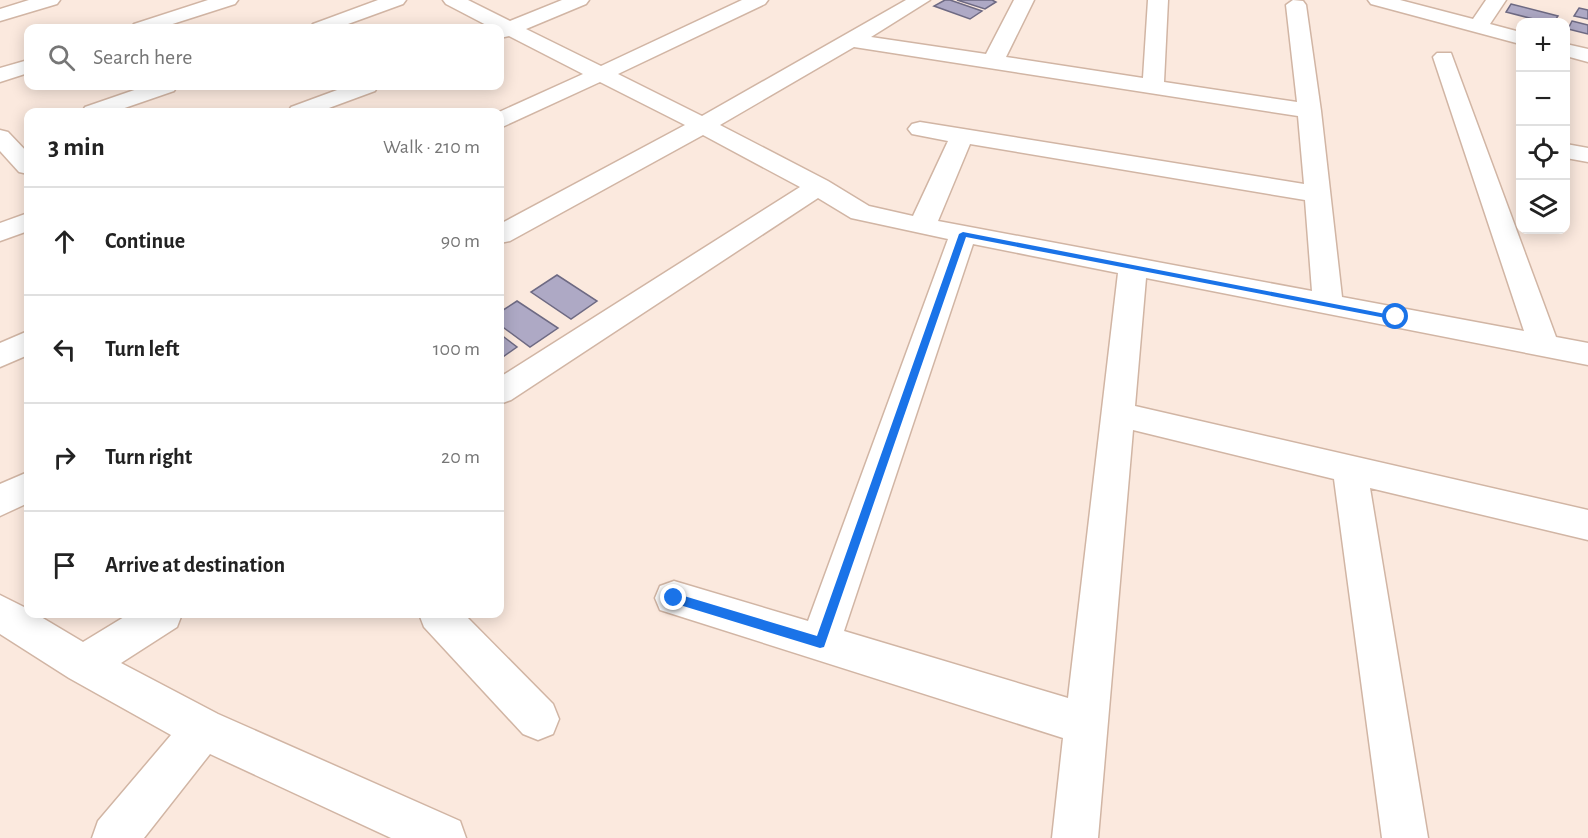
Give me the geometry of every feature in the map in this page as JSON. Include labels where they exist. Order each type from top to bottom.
[{"type":"street","points":[[0,15],[50,0]]},
{"type":"street","points":[[153,24],[228,0]]},
{"type":"street","points":[[331,24],[396,0]]},
{"type":"street","points":[[453,0],[492,24]]},
{"type":"street","points":[[504,31],[579,0]]},
{"type":"street","points":[[504,119],[758,0]]},
{"type":"street","points":[[504,233],[701,126],[920,0]]},
{"type":"street","points":[[993,62],[1024,0]]},
{"type":"street","points":[[1153,87],[1158,0]]},
{"type":"street","points":[[1378,0],[1516,37]]},
{"type":"street","points":[[1478,27],[1496,0]]},
{"type":"street","points":[[1296,5],[1310,111],[1328,304]]},
{"type":"street","points":[[504,31],[599,75],[701,126],[819,186],[860,212],[963,234],[1588,354]]},
{"type":"street","points":[[852,40],[1310,111]]},
{"type":"street","points":[[1570,51],[1588,56]]},
{"type":"street","points":[[1444,57],[1544,345]]},
{"type":"street","points":[[0,75],[24,67]]},
{"type":"street","points":[[104,108],[155,90]]},
{"type":"street","points":[[309,108],[357,90]]},
{"type":"street","points":[[920,129],[1317,194]]},
{"type":"street","points":[[922,226],[962,136]]},
{"type":"street","points":[[12,139],[24,160]]},
{"type":"street","points":[[1570,153],[1588,155]]},
{"type":"street","points":[[504,389],[819,186]]},
{"type":"street","points":[[0,233],[24,223]]},
{"type":"street","points":[[820,643],[963,234]]},
{"type":"street","points":[[1075,838],[1133,267]]},
{"type":"street","points":[[0,356],[24,344]]},
{"type":"street","points":[[1117,414],[1588,525]]},
{"type":"street","points":[[1350,469],[1405,838]]},
{"type":"street","points":[[0,501],[24,488]]},
{"type":"street","points":[[674,598],[1086,724]]},
{"type":"street","points":[[0,613],[83,664],[203,729],[443,838]]},
{"type":"street","points":[[83,664],[157,618]]},
{"type":"street","points":[[442,618],[538,719]]},
{"type":"street","points":[[115,838],[203,729]]},
{"type":"building","points":[[945,0],[982,11],[970,19],[934,6]]},
{"type":"building","points":[[957,0],[992,0],[996,2],[985,9]]},
{"type":"building","points":[[1511,4],[1558,16],[1557,18],[1529,18],[1506,12]]},
{"type":"building","points":[[1579,8],[1588,10],[1588,19],[1574,16]]},
{"type":"building","points":[[1572,21],[1588,25],[1588,34],[1570,30]]},
{"type":"building","points":[[557,275],[597,301],[571,319],[531,292]]},
{"type":"building","points":[[517,301],[558,328],[530,347],[504,328],[504,309]]},
{"type":"building","points":[[504,337],[517,347],[504,356]]},
{"type":"route","points":[[674,598],[820,643],[963,234],[1396,317]]}]
